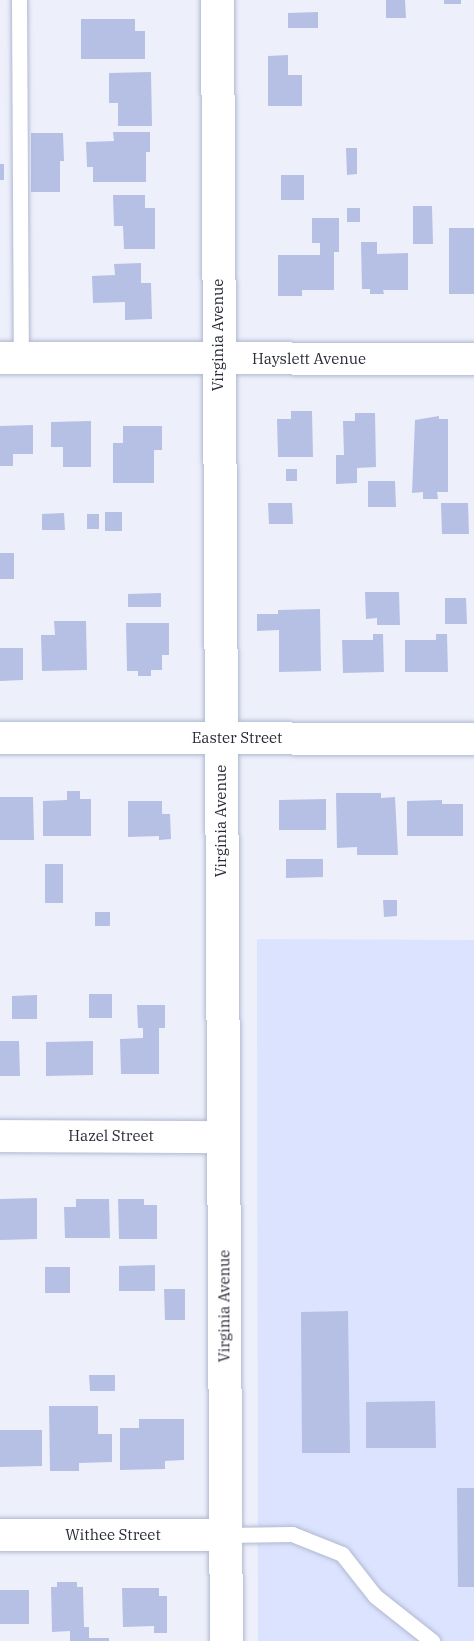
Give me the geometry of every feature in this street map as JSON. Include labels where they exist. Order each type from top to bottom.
[{"type":"street","name":"Virginia Avenue","points":[[217,0],[226,1641]]},
{"type":"street","name":"Hayslett Avenue","points":[[11,358],[474,359]]},
{"type":"street","name":"Easter Street","points":[[0,738],[474,739]]},
{"type":"street","name":"Hazel Street","points":[[0,1136],[223,1137]]},
{"type":"street","name":"Withee Street","points":[[0,1535],[226,1535]]},
{"type":"lane","points":[[11,358],[19,0]]},
{"type":"lane","points":[[226,1535],[292,1534],[342,1554],[375,1596],[432,1641]]},
{"type":"shaded area","points":[[257,939],[474,940],[474,1641],[258,1641]]},
{"type":"building","points":[[386,0],[405,0],[406,18],[386,18]]},
{"type":"building","points":[[444,0],[461,0],[461,4],[444,4]]},
{"type":"building","points":[[318,12],[318,28],[288,28],[288,13]]},
{"type":"building","points":[[81,19],[135,19],[135,31],[145,31],[145,59],[81,59]]},
{"type":"building","points":[[288,55],[288,75],[302,75],[302,106],[268,106],[268,56]]},
{"type":"building","points":[[151,72],[152,126],[118,126],[118,103],[109,103],[109,73]]},
{"type":"building","points":[[113,132],[150,132],[150,152],[146,152],[146,182],[93,182],[93,167],[87,167],[86,142],[114,141]]},
{"type":"building","points":[[31,133],[63,133],[64,161],[60,161],[60,192],[31,192]]},
{"type":"building","points":[[346,148],[357,148],[357,174],[347,175]]},
{"type":"building","points":[[0,164],[4,164],[4,180],[0,180]]},
{"type":"building","points":[[281,175],[304,175],[304,200],[281,200]]},
{"type":"building","points":[[113,195],[145,195],[145,208],[155,208],[155,249],[124,249],[123,226],[114,226]]},
{"type":"building","points":[[413,206],[432,206],[433,244],[413,244]]},
{"type":"building","points":[[347,208],[360,208],[360,222],[347,222]]},
{"type":"building","points":[[312,218],[339,218],[339,252],[334,252],[334,290],[302,290],[302,296],[278,296],[278,255],[320,255],[320,243],[312,243]]},
{"type":"building","points":[[449,228],[474,228],[474,294],[449,294]]},
{"type":"building","points":[[361,242],[377,242],[377,254],[408,253],[408,290],[383,290],[384,294],[370,294],[370,289],[362,289]]},
{"type":"building","points":[[141,263],[141,283],[151,283],[152,319],[125,320],[125,302],[93,303],[92,276],[115,275],[114,264]]},
{"type":"building","points":[[291,411],[312,411],[313,457],[278,457],[277,419],[291,419]]},
{"type":"building","points":[[355,413],[375,413],[376,467],[357,468],[357,483],[336,484],[336,455],[344,455],[343,421],[355,421]]},
{"type":"building","points":[[439,416],[439,419],[448,419],[448,492],[437,492],[438,499],[423,499],[423,492],[412,493],[415,420]]},
{"type":"building","points":[[91,421],[91,467],[63,467],[63,447],[51,447],[51,422]]},
{"type":"building","points":[[33,425],[33,454],[13,454],[13,466],[0,466],[0,426]]},
{"type":"building","points":[[123,426],[162,426],[162,450],[154,450],[154,483],[113,483],[113,443],[123,443]]},
{"type":"building","points":[[286,469],[297,469],[297,481],[286,481]]},
{"type":"building","points":[[368,481],[395,481],[396,507],[368,507]]},
{"type":"building","points":[[268,503],[292,503],[293,524],[269,524]]},
{"type":"building","points":[[441,503],[468,503],[469,534],[442,534]]},
{"type":"building","points":[[105,512],[122,512],[122,531],[105,531]]},
{"type":"building","points":[[64,513],[65,530],[42,530],[42,514]]},
{"type":"building","points":[[87,514],[99,514],[99,529],[87,529]]},
{"type":"building","points":[[0,553],[14,553],[14,579],[0,579]]},
{"type":"building","points":[[365,592],[399,592],[400,625],[377,625],[377,618],[366,619]]},
{"type":"building","points":[[161,593],[161,607],[128,607],[128,594]]},
{"type":"building","points":[[445,598],[466,598],[467,624],[445,624]]},
{"type":"building","points":[[320,609],[321,671],[279,672],[279,630],[257,631],[257,614],[278,614],[278,610]]},
{"type":"building","points":[[54,621],[86,621],[87,670],[42,671],[41,635],[55,635]]},
{"type":"building","points":[[126,623],[169,623],[169,655],[162,655],[162,670],[151,670],[151,676],[138,676],[138,671],[127,671]]},
{"type":"building","points":[[373,634],[383,634],[384,672],[343,673],[342,640],[373,640]]},
{"type":"building","points":[[436,634],[447,634],[448,672],[405,672],[405,640],[436,640]]},
{"type":"building","points":[[0,648],[23,648],[23,680],[0,681]]},
{"type":"building","points":[[67,791],[80,791],[80,799],[91,799],[91,836],[43,836],[43,801],[67,800]]},
{"type":"building","points":[[336,793],[381,793],[381,798],[395,797],[398,855],[357,855],[357,847],[337,848]]},
{"type":"building","points":[[0,797],[33,797],[34,840],[0,840]]},
{"type":"building","points":[[326,799],[326,830],[279,830],[279,800]]},
{"type":"building","points":[[442,800],[442,804],[463,804],[463,836],[407,836],[407,801]]},
{"type":"building","points":[[128,801],[162,801],[162,814],[170,814],[171,839],[159,840],[159,836],[128,837]]},
{"type":"building","points":[[286,859],[323,859],[323,877],[286,878]]},
{"type":"building","points":[[45,864],[63,864],[63,903],[45,903]]},
{"type":"building","points":[[383,900],[397,900],[397,916],[384,917]]},
{"type":"building","points":[[95,912],[110,912],[110,926],[95,926]]},
{"type":"building","points":[[89,994],[112,994],[112,1018],[89,1018]]},
{"type":"building","points":[[37,995],[37,1019],[12,1019],[12,996]]},
{"type":"building","points":[[137,1005],[165,1005],[165,1028],[159,1028],[159,1074],[121,1074],[120,1039],[143,1038],[143,1028],[138,1028]]},
{"type":"building","points":[[0,1041],[19,1041],[20,1076],[0,1076]]},
{"type":"building","points":[[93,1041],[93,1075],[46,1076],[46,1042]]},
{"type":"building","points":[[37,1198],[37,1239],[0,1240],[0,1199]]},
{"type":"building","points":[[76,1199],[109,1199],[110,1238],[65,1238],[64,1207],[76,1207]]},
{"type":"building","points":[[118,1199],[144,1199],[144,1205],[157,1205],[157,1239],[119,1239]]},
{"type":"building","points":[[155,1265],[155,1291],[119,1291],[119,1266]]},
{"type":"building","points":[[45,1267],[70,1267],[70,1293],[45,1293]]},
{"type":"building","points":[[164,1289],[185,1289],[185,1320],[165,1320]]},
{"type":"building","points":[[348,1311],[350,1453],[302,1453],[301,1312]]},
{"type":"building","points":[[89,1375],[115,1375],[115,1391],[90,1391]]},
{"type":"building","points":[[435,1401],[436,1448],[366,1448],[366,1402]]},
{"type":"building","points":[[49,1406],[98,1406],[98,1434],[112,1434],[112,1462],[79,1463],[79,1471],[50,1471]]},
{"type":"building","points":[[139,1419],[184,1419],[184,1460],[165,1461],[165,1469],[120,1470],[120,1428],[139,1428]]},
{"type":"building","points":[[0,1430],[42,1430],[42,1466],[0,1467]]},
{"type":"building","points":[[457,1488],[474,1488],[474,1587],[458,1587]]},
{"type":"building","points":[[57,1582],[77,1582],[77,1587],[83,1587],[84,1627],[89,1627],[89,1638],[109,1638],[109,1641],[70,1641],[70,1631],[52,1632],[51,1587],[57,1587]]},
{"type":"building","points":[[122,1588],[159,1588],[159,1596],[167,1596],[167,1633],[154,1633],[154,1626],[123,1627]]},
{"type":"building","points":[[0,1590],[29,1590],[29,1624],[0,1624]]}]
